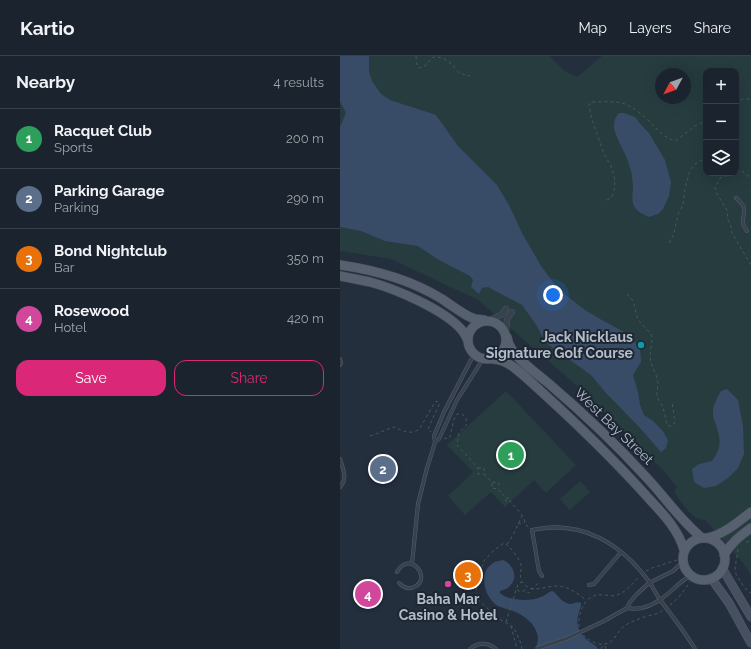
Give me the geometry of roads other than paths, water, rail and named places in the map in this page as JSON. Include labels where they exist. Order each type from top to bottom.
[{"type":"main road","points":[[340,265],[384,274],[413,284],[441,298],[475,320],[487,320],[497,323],[504,329],[506,335],[506,346],[503,352],[498,356],[488,359],[478,357],[470,348],[468,341],[460,328],[427,305],[401,292],[371,282],[340,276]]},
{"type":"main road","points":[[468,341],[468,334],[472,327],[476,323],[487,320]]},
{"type":"main road","name":"West Bay Street","points":[[506,335],[514,352],[567,399],[629,459],[682,519],[693,530],[705,538]]},
{"type":"main road","name":"West Bay Street","points":[[488,359],[499,359],[516,369],[581,428],[661,513],[675,530],[681,540],[684,550]]},
{"type":"main road","points":[[705,538],[714,540],[722,549],[724,555],[722,568],[718,574],[711,578],[690,578],[680,561],[684,550],[691,542],[696,539],[712,537],[751,512]]},
{"type":"main road","points":[[724,555],[728,548],[751,528]]},
{"type":"main road","points":[[722,568],[751,617]]},
{"type":"main road","points":[[711,578],[729,603],[751,643]]},
{"type":"street","points":[[487,320],[501,315],[506,308]]},
{"type":"street","points":[[506,335],[507,319],[512,312]]},
{"type":"lane","points":[[736,198],[744,208],[742,222],[747,231]]},
{"type":"lane","points":[[412,564],[418,504],[435,442],[434,436],[447,404],[474,354]]},
{"type":"lane","points":[[340,359],[340,365]]},
{"type":"lane","points":[[435,442],[442,434],[457,400],[488,359]]},
{"type":"lane","points":[[340,459],[345,478],[340,487]]},
{"type":"lane","points":[[542,576],[532,530],[553,527],[575,529],[585,531],[602,539],[622,552],[632,562],[679,624],[695,649]]},
{"type":"lane","points":[[589,585],[594,584],[622,552]]},
{"type":"lane","points":[[536,649],[589,629],[627,608],[637,594],[649,583],[673,571],[680,561]]},
{"type":"lane","points":[[397,572],[402,565],[412,564],[417,567],[421,577],[419,583],[415,587],[409,588],[399,584]]},
{"type":"lane","points":[[627,608],[635,609],[644,607],[660,600],[671,592],[682,580],[690,578]]},
{"type":"lane","points":[[470,649],[476,645],[483,644],[489,644],[496,648]]},
{"type":"water","points":[[340,56],[369,56],[369,72],[372,81],[381,94],[390,100],[436,115],[458,146],[497,185],[541,266],[556,286],[585,310],[628,334],[640,348],[641,362],[633,375],[640,405],[644,415],[662,430],[668,440],[666,448],[661,452],[591,375],[545,342],[537,326],[522,305],[488,287],[482,288],[479,294],[471,287],[473,280],[470,276],[439,260],[418,246],[385,241],[361,231],[340,227],[340,127],[346,113],[340,101]]},
{"type":"water","points":[[619,113],[624,113],[635,117],[649,133],[665,160],[671,182],[669,196],[663,209],[658,214],[649,217],[638,211],[634,206],[632,199],[632,175],[614,128],[615,120]]},
{"type":"water","points":[[727,389],[738,400],[743,426],[744,454],[738,468],[728,478],[716,486],[704,488],[694,482],[692,469],[699,464],[712,461],[718,452],[720,440],[713,416],[713,409],[721,391]]},
{"type":"water","points":[[503,560],[512,568],[514,572],[514,580],[509,587],[500,591],[500,593],[508,598],[532,600],[552,591],[566,603],[581,603],[577,621],[579,630],[584,637],[598,649],[535,649],[538,637],[532,624],[521,615],[495,604],[485,588],[485,572],[494,562]]},
{"type":"place","name":"Jack Nicklaus Signature Golf Course","points":[[641,345]]},
{"type":"place","name":"Racquet Club","points":[[511,455]]},
{"type":"place","name":"Parking Garage","points":[[383,469]]},
{"type":"place","name":"Bond Nightclub","points":[[468,575]]},
{"type":"place","name":"Baha Mar Casino & Hotel","points":[[448,584]]},
{"type":"place","name":"Rosewood","points":[[368,594]]}]
